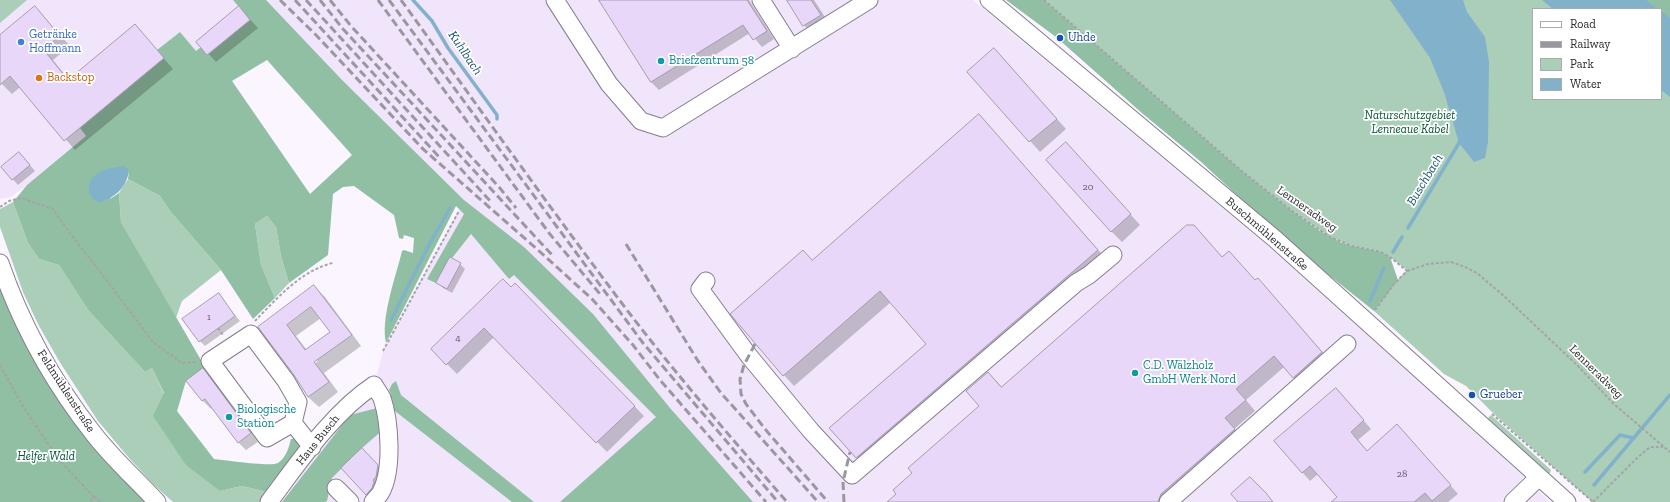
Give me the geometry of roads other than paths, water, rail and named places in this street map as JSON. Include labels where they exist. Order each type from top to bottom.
[{"type":"street","points":[[555,0],[609,84],[641,121],[663,128],[869,0]]},
{"type":"street","points":[[761,0],[792,49]]},
{"type":"street","name":"Buschmühlenstraße","points":[[989,0],[1275,239],[1567,502]]},
{"type":"street","points":[[706,281],[700,289],[749,356],[811,431],[852,475],[1076,283],[1089,275],[1113,254]]},
{"type":"street","name":"Feldmühlenstraße","points":[[0,263],[12,297],[54,376],[93,433],[157,502]]},
{"type":"street","points":[[251,334],[286,381],[298,402],[293,423],[267,438],[210,361],[251,334]]},
{"type":"street","points":[[1168,502],[1347,344]]},
{"type":"street","name":"Haus Busch","points":[[269,502],[345,407],[357,396],[374,385],[382,397],[389,441],[389,466],[381,492],[373,502]]},
{"type":"street","points":[[293,423],[312,447]]},
{"type":"street","points":[[1513,502],[1539,477]]},
{"type":"street","points":[[336,488],[350,502]]},
{"type":"water","points":[[1390,0],[1463,0],[1467,12],[1485,37],[1489,62],[1488,142],[1485,158],[1474,162],[1459,143],[1444,92],[1430,58]]},
{"type":"water","points":[[1542,0],[1646,0],[1657,8],[1552,8]]},
{"type":"water","points":[[1662,12],[1670,18],[1670,97],[1662,91]]},
{"type":"water","points":[[125,166],[129,171],[128,177],[119,192],[99,203],[94,199],[89,191],[90,182],[93,178],[102,171]]},
{"type":"waterway","name":"Kuhlbach","points":[[413,0],[432,21],[448,48],[497,115],[497,119]]},
{"type":"waterway","name":"Buschbach","points":[[1408,228],[1460,139]]},
{"type":"waterway","name":"Kuhlbach","points":[[391,320],[429,245],[450,208]]},
{"type":"waterway","name":"Buschbach","points":[[1393,252],[1402,237]]},
{"type":"waterway","name":"Buschbach","points":[[1370,301],[1384,268]]},
{"type":"waterway","points":[[1594,485],[1670,395]]},
{"type":"waterway","points":[[1585,472],[1620,435],[1633,438]]},
{"type":"railway","points":[[280,0],[316,35],[423,149],[592,299],[766,502]]},
{"type":"railway","points":[[295,0],[441,159]]},
{"type":"railway","points":[[306,0],[492,203]]},
{"type":"railway","points":[[320,0],[343,29],[553,256]]},
{"type":"railway","points":[[330,0],[351,26],[499,187],[516,208]]},
{"type":"railway","points":[[378,0],[549,233],[600,294]]},
{"type":"railway","points":[[389,0],[643,343],[778,502]]},
{"type":"railway","points":[[401,0],[543,197],[630,314],[687,386],[787,502]]},
{"type":"railway","points":[[626,244],[698,361],[721,393],[818,502]]},
{"type":"railway","points":[[755,344],[744,365],[740,379],[741,394],[746,404],[765,429],[828,502]]},
{"type":"railway","points":[[844,502],[843,482],[850,452]]},
{"type":"place","name":"Uhde","points":[[1060,38]]},
{"type":"place","name":"Getränke Hoffmann","points":[[21,42]]},
{"type":"place","name":"Briefzentrum 58","points":[[661,61]]},
{"type":"place","name":"Backstop","points":[[39,78]]},
{"type":"place","name":"C.D. Wälzholz GmbH Werk Nord","points":[[1135,373]]},
{"type":"place","name":"Grueber","points":[[1472,395]]},
{"type":"place","name":"Biologische Station","points":[[229,417]]},
{"type":"park label","name":"Naturschutzgebiet Lenneaue Kabel","points":[[1410,123]]},
{"type":"park label","name":"Helfer Wald","points":[[46,457]]}]
